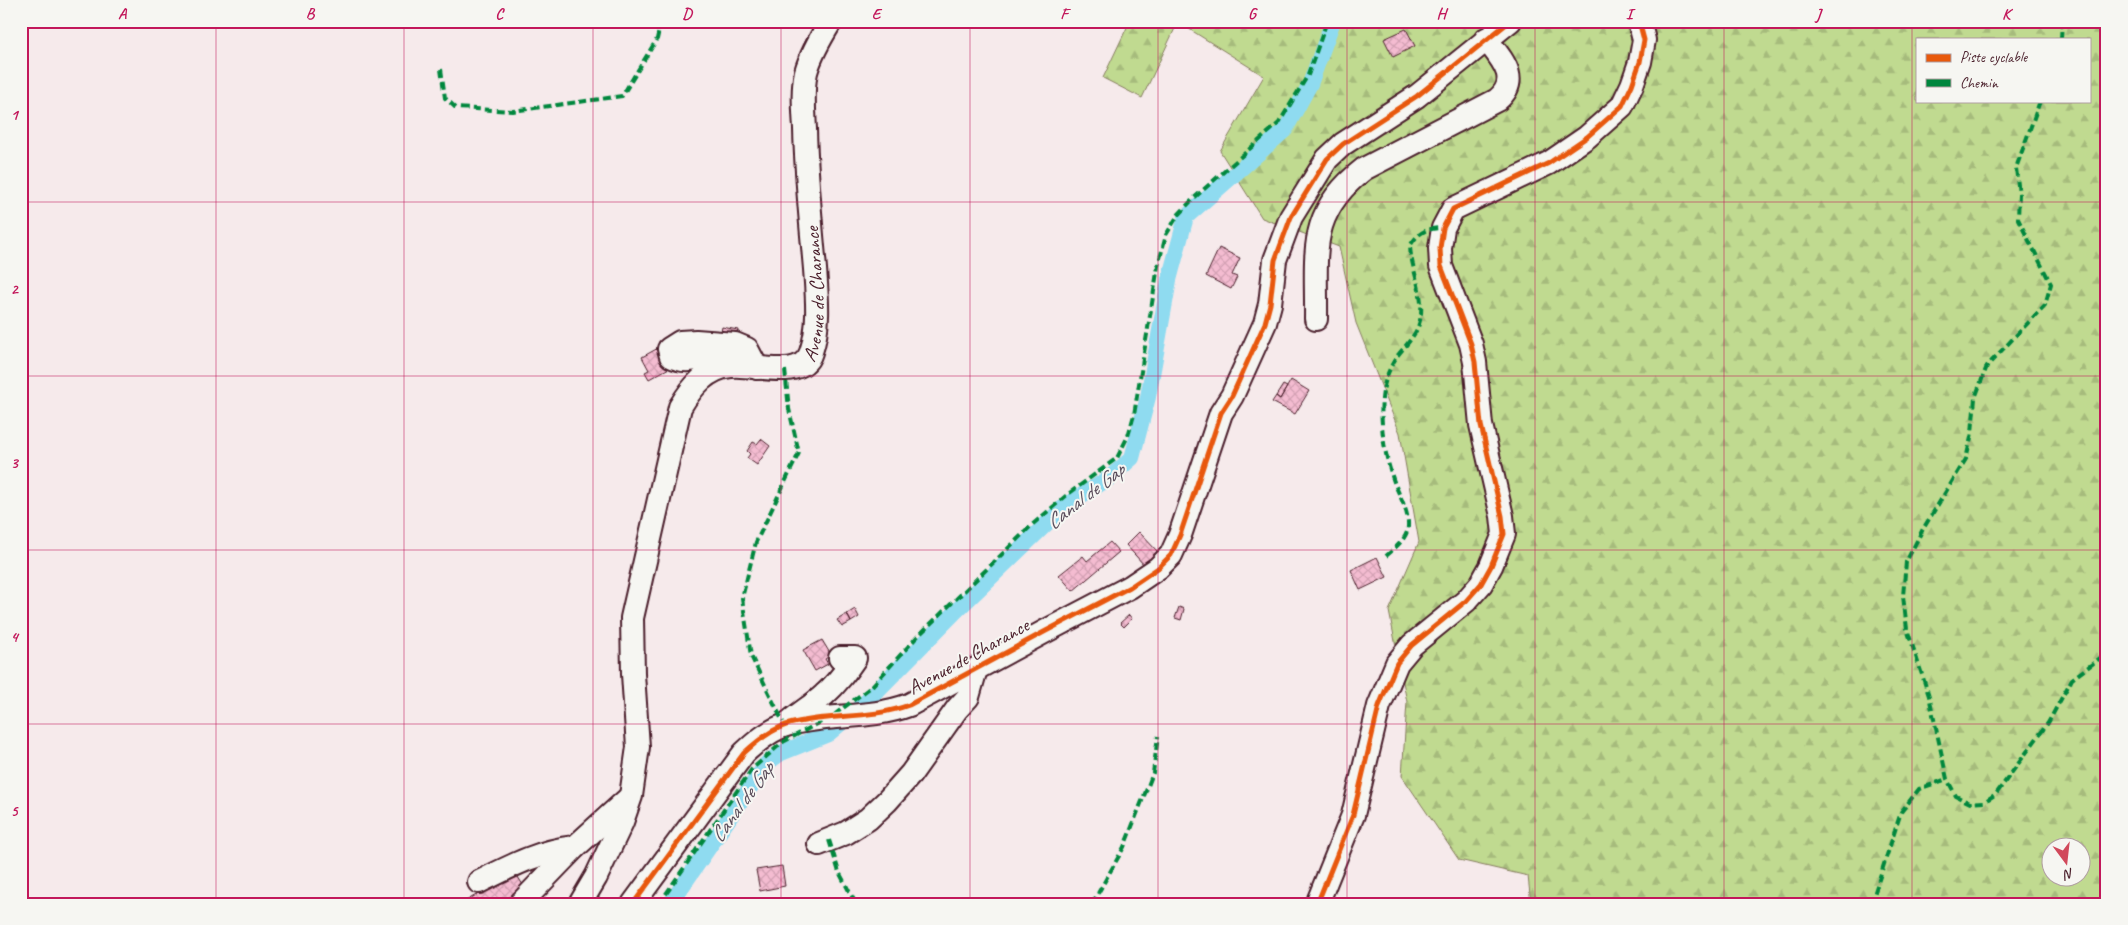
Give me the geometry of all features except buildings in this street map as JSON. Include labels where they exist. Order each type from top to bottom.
[{"type":"street","name":"Avenue de Charance","points":[[580,904],[596,877],[622,822],[631,796],[638,747],[633,674],[632,618],[680,406],[691,389],[703,377],[732,366],[785,370],[797,367],[807,361],[811,353],[817,303],[805,147],[805,82],[818,41],[831,21]]},
{"type":"street","name":"Avenue de Charance","points":[[633,904],[744,753],[759,740],[786,726],[890,712],[909,705],[1130,587],[1158,568],[1171,555],[1180,535],[1221,414],[1232,396],[1265,323],[1270,304],[1275,260],[1291,217],[1327,159],[1343,144],[1417,96],[1510,21]]},
{"type":"street","points":[[1317,904],[1354,815],[1378,706],[1397,663],[1412,645],[1466,601],[1481,584],[1491,566],[1504,534],[1502,516],[1480,425],[1475,362],[1471,344],[1441,266],[1440,248],[1443,228],[1453,209],[1548,164],[1587,137],[1622,106],[1640,62],[1644,40],[1639,21]]},
{"type":"street","points":[[1316,319],[1317,242],[1321,221],[1327,209],[1348,181],[1364,169],[1498,100],[1508,90],[1508,70],[1486,39]]},
{"type":"street","points":[[732,366],[722,358],[713,357],[694,361],[678,360],[671,356],[669,349],[680,342],[696,341],[735,344],[747,349],[757,368]]},
{"type":"street","points":[[786,726],[803,710],[824,695],[844,674],[855,658],[840,658]]},
{"type":"street","points":[[819,844],[854,828],[868,819],[887,801],[911,774],[957,709],[968,697],[976,669]]},
{"type":"street","points":[[520,904],[574,847],[631,796]]},
{"type":"street","points":[[479,882],[530,857],[552,850],[574,847]]},
{"type":"green space","points":[[1130,21],[2107,21],[2107,904],[1531,904],[1528,876],[1459,860],[1402,776],[1407,702],[1389,611],[1419,542],[1400,433],[1356,323],[1339,247],[1262,218],[1220,151],[1264,76],[1178,22],[1142,98],[1103,78]]},
{"type":"waterway","name":"Canal de Gap","points":[[670,904],[767,763],[781,753],[828,734],[865,703],[954,613],[1066,505],[1108,479],[1132,458],[1148,397],[1169,280],[1186,217],[1285,130],[1310,84],[1333,21]]},
{"type":"marked path","points":[[441,69],[445,98],[456,108],[513,111],[622,96],[657,39],[661,21]]},
{"type":"marked path","points":[[834,715],[871,687],[916,638],[1033,524],[1067,495],[1117,458],[1128,436],[1134,415],[1158,266],[1166,235],[1178,215],[1194,198],[1279,123],[1308,75],[1327,21]]},
{"type":"marked path","points":[[1641,25],[1652,21]]},
{"type":"marked path","points":[[2061,38],[2062,21]]},
{"type":"marked path","points":[[2040,102],[2016,168],[2019,194],[2018,219],[2051,284],[2045,305],[1987,366],[1975,398],[1972,433],[1966,459],[1923,529],[1906,562],[1903,596],[1907,629],[1929,696],[1947,779],[1956,796],[1970,803],[1984,802],[1996,794],[2048,723],[2072,679],[2107,653]]},
{"type":"marked path","points":[[1386,556],[1406,535],[1408,520],[1393,479],[1384,445],[1381,415],[1382,397],[1389,371],[1398,355],[1413,336],[1419,324],[1421,314],[1420,294],[1410,246],[1420,234],[1432,229],[1443,228]]},
{"type":"marked path","points":[[785,370],[789,409],[799,453],[756,542],[742,598],[751,656],[785,726]]},
{"type":"marked path","points":[[659,904],[752,769],[783,742],[821,722]]},
{"type":"marked path","points":[[1092,904],[1124,847],[1153,773],[1158,736]]},
{"type":"marked path","points":[[1871,904],[1901,812],[1919,789],[1947,779]]},
{"type":"marked path","points":[[829,840],[839,872],[856,904]]},
{"type":"cycle path","points":[[633,904],[744,753],[769,733],[780,727],[801,721],[879,713],[909,705],[1130,587],[1158,568],[1171,555],[1180,535],[1221,413],[1232,396],[1265,323],[1270,304],[1275,260],[1291,217],[1327,159],[1343,144],[1417,96],[1510,21]]},
{"type":"cycle path","points":[[1317,904],[1353,815],[1379,706],[1397,663],[1412,645],[1466,601],[1481,584],[1491,566],[1504,534],[1502,516],[1481,425],[1475,362],[1471,344],[1441,266],[1440,248],[1443,228],[1453,209],[1549,163],[1587,137],[1622,106],[1640,62],[1644,40],[1639,21]]}]
